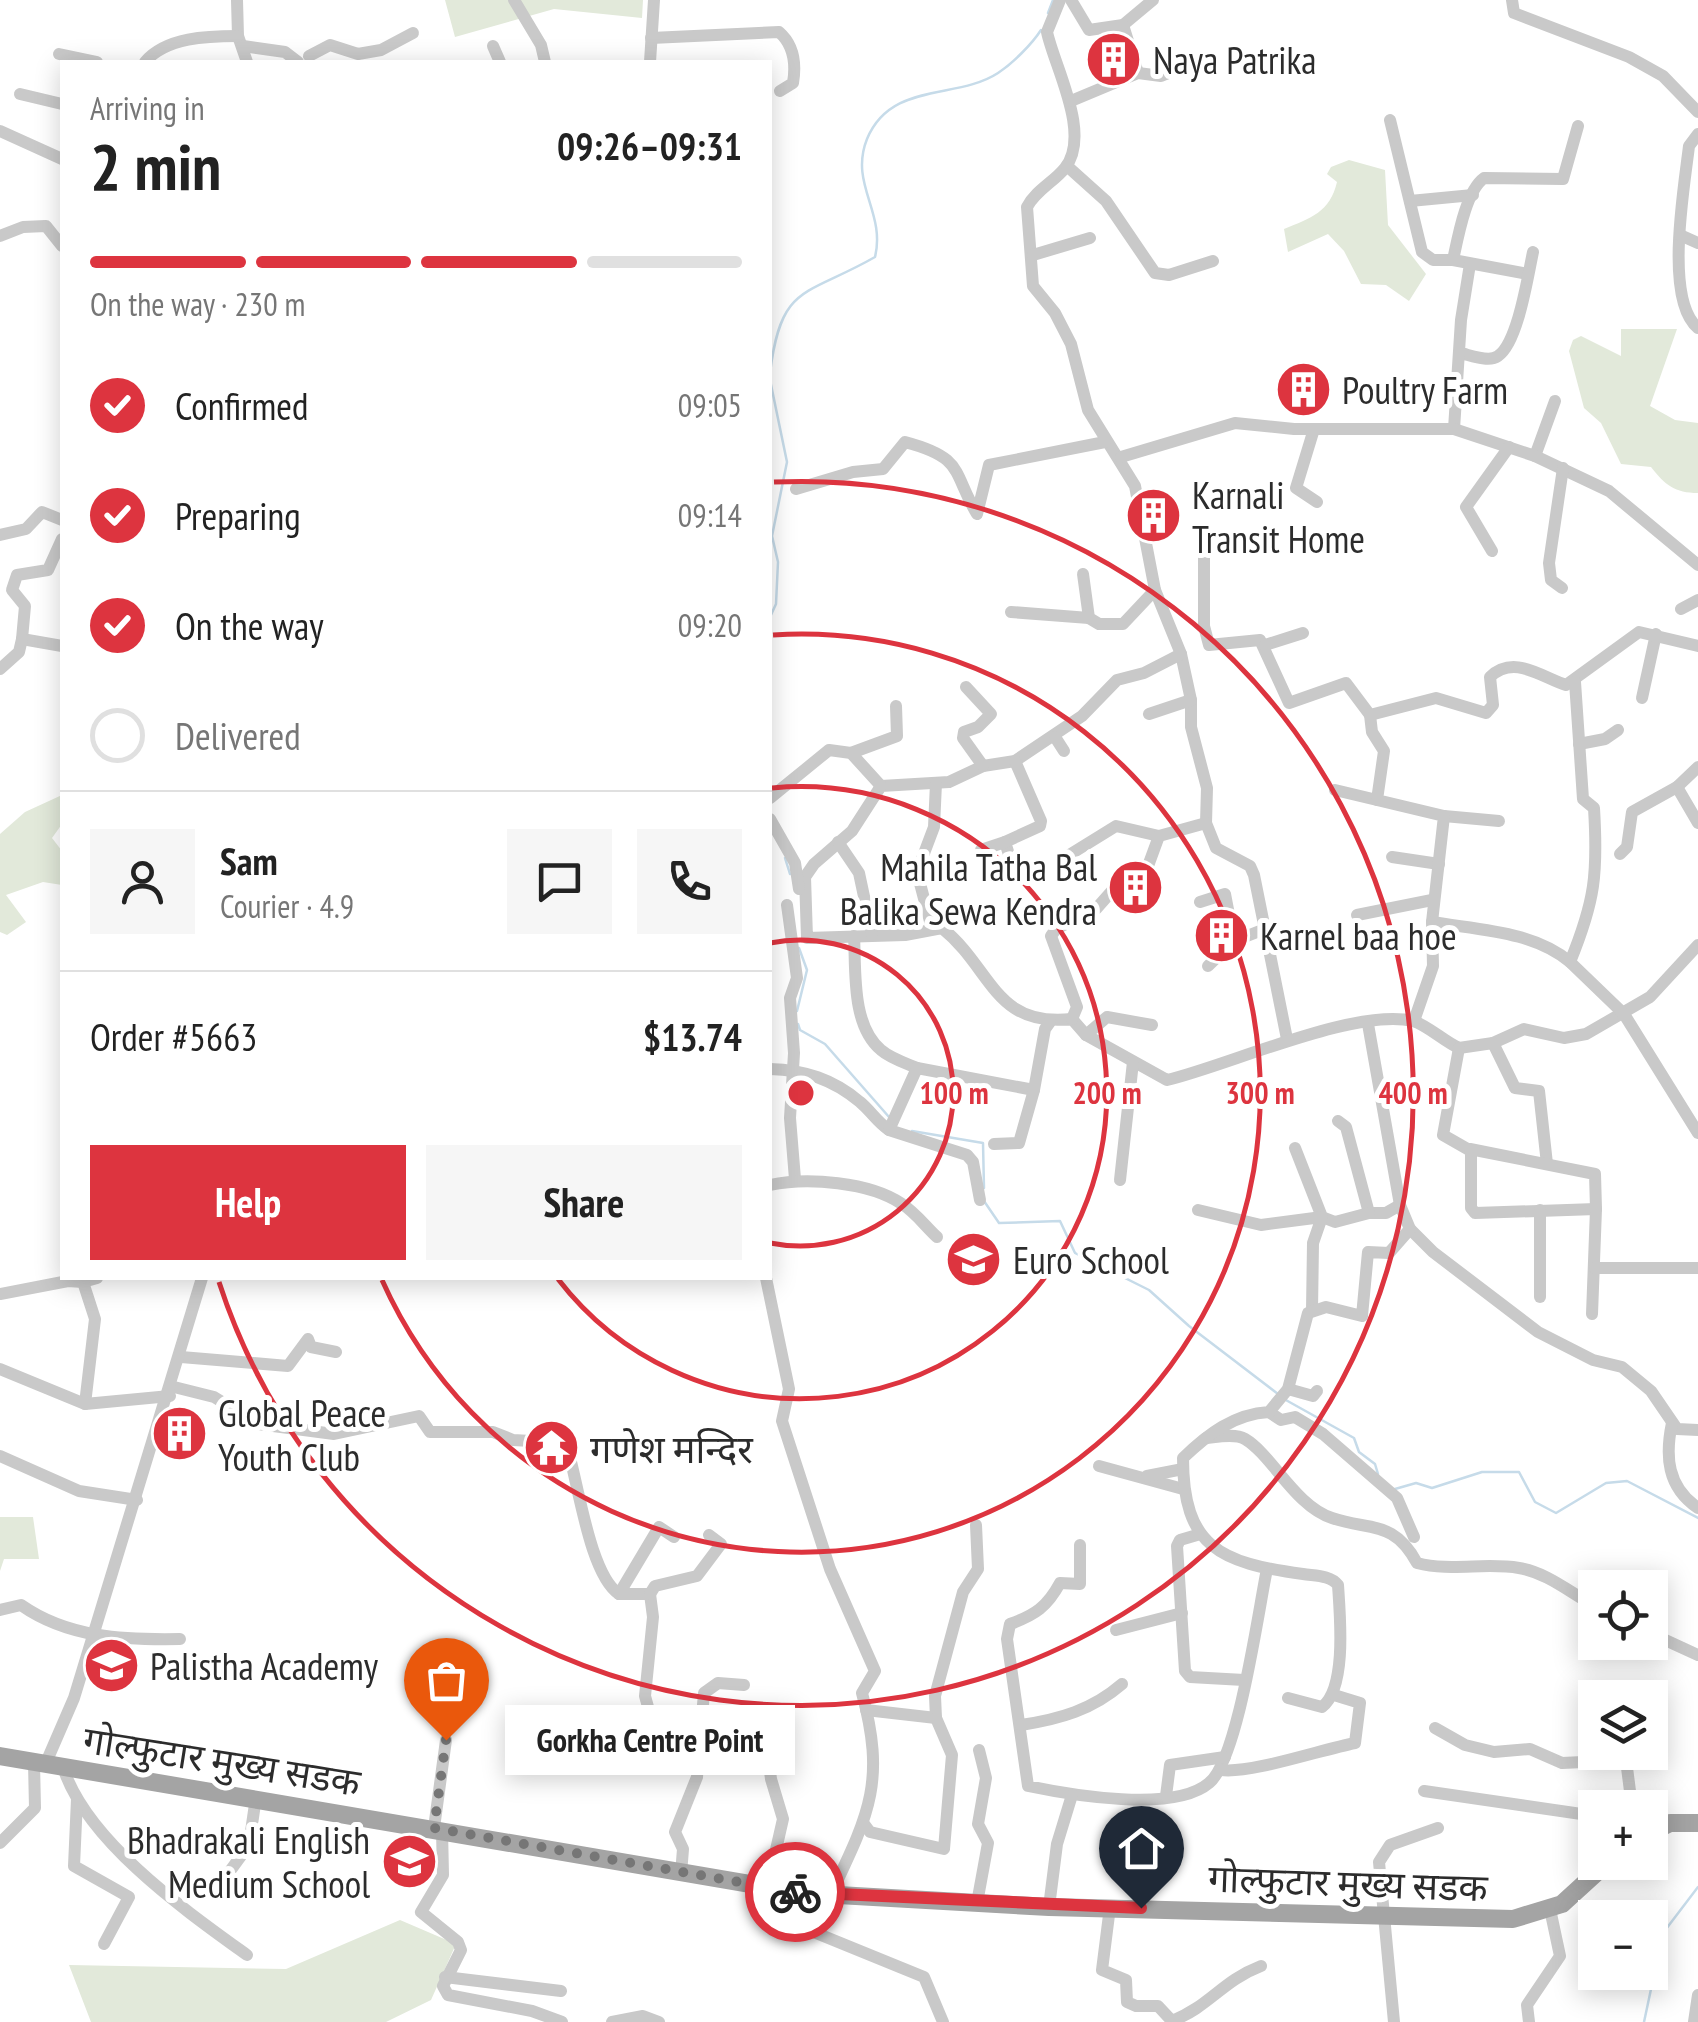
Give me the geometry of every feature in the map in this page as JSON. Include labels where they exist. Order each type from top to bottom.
[{"type":"main road","name":"गोल्फुटार मुख्य सडक","points":[[0,1756],[803,1894],[1050,1907],[1513,1919],[1550,1910],[1586,1880]]},
{"type":"main road","points":[[1668,1824],[1698,1823]]},
{"type":"street","points":[[237,0],[240,41],[246,60]]},
{"type":"street","points":[[514,0],[542,45],[545,60]]},
{"type":"street","points":[[650,60],[654,0]]},
{"type":"street","points":[[1060,0],[1047,32],[1071,100],[1068,166],[1027,207],[1032,286],[1055,314],[1071,344],[1088,410],[1105,442],[1120,456],[1135,486],[1155,590],[1180,654],[1191,700],[1192,728],[1207,788],[1206,822],[1216,848],[1250,866],[1286,1039]]},
{"type":"street","points":[[1072,0],[1088,30],[1123,24],[1153,0]]},
{"type":"street","points":[[1512,0],[1514,13],[1629,57],[1663,76],[1698,112]]},
{"type":"street","points":[[1123,24],[1138,72]]},
{"type":"street","points":[[651,38],[779,32],[793,55],[795,70],[792,84],[780,92]]},
{"type":"street","points":[[148,60],[159,50],[198,36],[240,41],[306,60],[330,46],[358,54],[381,50],[413,33]]},
{"type":"street","points":[[493,46],[499,60]]},
{"type":"street","points":[[60,54],[88,60]]},
{"type":"street","points":[[1071,100],[1138,72],[1161,76],[1191,64]]},
{"type":"street","points":[[20,94],[60,104]]},
{"type":"street","points":[[1390,120],[1422,252],[1433,260],[1528,274]]},
{"type":"street","points":[[1452,260],[1473,196],[1484,178],[1563,179],[1578,126]]},
{"type":"street","points":[[0,131],[60,159]]},
{"type":"street","points":[[1698,134],[1689,146],[1692,207],[1680,235],[1683,312],[1698,328]]},
{"type":"street","points":[[1068,166],[1106,200],[1154,273],[1169,275],[1213,260]]},
{"type":"street","points":[[1410,201],[1473,196]]},
{"type":"street","points":[[0,236],[23,227],[46,226],[60,244]]},
{"type":"street","points":[[1680,235],[1698,242]]},
{"type":"street","points":[[1033,255],[1090,238]]},
{"type":"street","points":[[1460,353],[1488,359],[1503,351],[1516,325],[1533,252]]},
{"type":"street","points":[[1454,429],[1470,264]]},
{"type":"street","points":[[1535,456],[1555,401]]},
{"type":"street","points":[[1120,456],[1235,423],[1314,429],[1454,429],[1535,456],[1609,491],[1698,565]]},
{"type":"street","points":[[1314,429],[1296,488],[1317,502]]},
{"type":"street","points":[[796,488],[853,472],[883,469],[906,442],[951,463],[964,478],[976,514],[989,465],[1105,442]]},
{"type":"street","points":[[1492,551],[1466,507],[1509,448]]},
{"type":"street","points":[[1562,588],[1551,580],[1549,563],[1563,468]]},
{"type":"street","points":[[0,535],[26,529],[42,512],[60,519]]},
{"type":"street","points":[[0,670],[19,652],[22,639],[24,606],[6,590],[17,575],[48,570],[60,544]]},
{"type":"street","points":[[1204,551],[1207,642],[1213,645],[1252,640],[1265,645],[1303,633]]},
{"type":"street","points":[[1083,574],[1088,618]]},
{"type":"street","points":[[1012,612],[1123,624],[1155,590]]},
{"type":"street","points":[[1681,609],[1698,600]]},
{"type":"street","points":[[1370,715],[1436,698],[1486,713],[1493,705],[1490,676],[1522,666],[1566,685],[1632,634],[1656,634],[1698,646]]},
{"type":"street","points":[[1642,698],[1656,634]]},
{"type":"street","points":[[22,639],[60,646]]},
{"type":"street","points":[[1265,645],[1289,703],[1346,683],[1370,715],[1372,732],[1384,752],[1377,800]]},
{"type":"street","points":[[881,786],[936,783],[983,766],[1015,761],[1056,737],[1118,680],[1144,674],[1180,654]]},
{"type":"street","points":[[1570,962],[1595,895],[1597,873],[1594,808],[1583,799],[1574,682]]},
{"type":"street","points":[[966,687],[991,714],[978,727],[964,732],[963,738],[983,766]]},
{"type":"street","points":[[1149,714],[1191,700]]},
{"type":"street","points":[[772,796],[828,750],[852,753],[897,736],[896,706]]},
{"type":"street","points":[[1579,744],[1605,740],[1618,730]]},
{"type":"street","points":[[1056,737],[1064,751]]},
{"type":"street","points":[[852,753],[881,786]]},
{"type":"street","points":[[981,850],[1040,826],[1015,761]]},
{"type":"street","points":[[1620,854],[1627,848],[1632,812],[1677,787],[1698,767]]},
{"type":"street","points":[[932,929],[917,872],[934,827],[936,783]]},
{"type":"street","points":[[881,786],[869,810],[806,877],[797,906],[807,938],[905,935],[942,928],[954,938],[1005,1006],[1050,1022],[1072,1020]]},
{"type":"street","points":[[1677,787],[1698,823]]},
{"type":"street","points":[[1335,790],[1444,816],[1498,821]]},
{"type":"street","points":[[1414,1021],[1433,966],[1432,900],[1444,816]]},
{"type":"street","points":[[1061,860],[1116,826],[1159,836],[1206,822]]},
{"type":"street","points":[[772,823],[795,863],[797,978],[790,998],[794,1052],[790,1068],[796,1180]]},
{"type":"street","points":[[1072,1020],[1078,1007],[1051,936],[1056,929],[1096,909],[1119,883],[1148,866],[1153,859],[1151,846],[1159,836]]},
{"type":"street","points":[[838,842],[859,873],[872,934]]},
{"type":"street","points":[[1005,842],[1016,877]]},
{"type":"street","points":[[1392,857],[1438,864]]},
{"type":"street","points":[[1200,902],[1225,894],[1234,941]]},
{"type":"street","points":[[1357,915],[1432,900]]},
{"type":"street","points":[[772,903],[797,906]]},
{"type":"street","points":[[1432,922],[1520,937],[1552,947],[1624,1014],[1698,1133]]},
{"type":"street","points":[[1208,966],[1234,941],[1265,929]]},
{"type":"street","points":[[854,936],[856,988],[870,1038],[882,1052],[917,1068],[1034,1090]]},
{"type":"street","points":[[1072,1020],[1086,1036],[1167,1080],[1216,1069],[1286,1039],[1368,1024],[1414,1021],[1459,1048],[1493,1043],[1528,1029],[1569,1038],[1624,1014],[1650,997],[1698,945]]},
{"type":"street","points":[[1086,1036],[1106,1016],[1152,1024]]},
{"type":"street","points":[[994,1144],[1019,1143],[1034,1090],[1044,1029],[1050,1022]]},
{"type":"street","points":[[1368,1024],[1400,1205],[1410,1229],[1433,1252],[1538,1332],[1593,1360],[1622,1367],[1651,1391],[1677,1429],[1698,1430]]},
{"type":"street","points":[[1493,1043],[1515,1088],[1539,1091],[1547,1164]]},
{"type":"street","points":[[1459,1048],[1443,1135],[1470,1149],[1595,1174],[1592,1314]]},
{"type":"street","points":[[1120,1180],[1133,1062]]},
{"type":"street","points":[[772,1069],[790,1068],[826,1080],[891,1125],[967,1155],[973,1162],[980,1200]]},
{"type":"street","points":[[891,1125],[917,1068]]},
{"type":"street","points":[[1338,1121],[1346,1127],[1369,1213]]},
{"type":"street","points":[[1295,1148],[1322,1217],[1313,1243],[1312,1311]]},
{"type":"street","points":[[1470,1149],[1472,1211],[1596,1209]]},
{"type":"street","points":[[772,1185],[796,1180],[865,1190],[901,1203],[937,1237]]},
{"type":"street","points":[[1198,1210],[1260,1225],[1322,1217],[1336,1222],[1369,1213],[1386,1213],[1400,1205]]},
{"type":"street","points":[[1540,1210],[1540,1297]]},
{"type":"street","points":[[1410,1229],[1390,1253],[1368,1252],[1362,1316],[1326,1307],[1308,1312],[1280,1399],[1281,1420],[1294,1417],[1323,1434],[1397,1498],[1414,1537]]},
{"type":"street","points":[[1595,1268],[1698,1268]]},
{"type":"street","points":[[0,1294],[90,1280]]},
{"type":"street","points":[[0,1843],[36,1808],[137,1500],[201,1280]]},
{"type":"street","points":[[766,1280],[789,1389],[782,1421],[830,1569],[875,1671],[862,1693],[876,1752],[864,1824],[831,1894]]},
{"type":"street","points":[[83,1282],[94,1319],[86,1404]]},
{"type":"street","points":[[181,1356],[288,1366],[308,1339],[311,1347],[336,1352]]},
{"type":"street","points":[[0,1369],[86,1404],[170,1391],[214,1397],[258,1424],[334,1434],[418,1416],[430,1432],[492,1432],[513,1440],[566,1443],[588,1536],[608,1587],[619,1594],[650,1594]]},
{"type":"street","points":[[1288,1698],[1322,1707],[1334,1695],[1342,1644],[1338,1585],[1326,1577],[1266,1569],[1222,1552],[1197,1535],[1183,1489],[1183,1458],[1204,1438],[1246,1413],[1280,1399],[1313,1396],[1317,1391]]},
{"type":"street","points":[[1672,1423],[1666,1450],[1673,1481],[1698,1508]]},
{"type":"street","points":[[1204,1438],[1240,1436],[1249,1441],[1290,1488],[1330,1518],[1368,1522],[1405,1540],[1417,1563],[1439,1568],[1518,1567],[1550,1576],[1578,1597]]},
{"type":"street","points":[[0,1456],[80,1491],[137,1500]]},
{"type":"street","points":[[1100,1466],[1183,1489]]},
{"type":"street","points":[[1140,1477],[1183,1469]]},
{"type":"street","points":[[864,1824],[870,1832],[944,1848],[952,1769],[936,1718],[935,1696],[963,1592],[978,1569],[976,1525]]},
{"type":"street","points":[[619,1594],[658,1527],[674,1536]]},
{"type":"street","points":[[700,1743],[656,1736],[644,1696],[653,1617],[650,1594],[655,1586],[697,1576],[722,1544],[709,1535]]},
{"type":"street","points":[[1197,1535],[1180,1540],[1177,1546],[1187,1674],[1244,1680]]},
{"type":"street","points":[[1080,1545],[1080,1584],[1060,1583],[1036,1615],[1010,1624],[1008,1658],[1028,1786],[1072,1795],[1144,1801],[1207,1786],[1223,1764],[1266,1569]]},
{"type":"street","points":[[0,1610],[21,1605],[47,1623],[94,1634],[132,1640],[180,1639]]},
{"type":"street","points":[[1116,1630],[1182,1613]]},
{"type":"street","points":[[1668,1641],[1698,1654]]},
{"type":"street","points":[[1021,1725],[1060,1719],[1102,1702],[1122,1684]]},
{"type":"street","points":[[682,1874],[683,1849],[675,1832],[697,1776],[708,1686],[744,1685]]},
{"type":"street","points":[[1166,1796],[1170,1764],[1223,1764],[1241,1773],[1298,1754],[1355,1743],[1359,1701],[1334,1695]]},
{"type":"street","points":[[866,1710],[936,1718]]},
{"type":"street","points":[[1436,1728],[1465,1745],[1494,1752],[1530,1749],[1562,1763],[1626,1760],[1630,1790]]},
{"type":"street","points":[[766,1733],[770,1779],[783,1819],[768,1888]]},
{"type":"street","points":[[446,1740],[438,1829],[443,1875],[421,1912],[458,1942],[461,1950],[445,1977],[448,1995],[458,2000],[532,2011],[562,2022]]},
{"type":"street","points":[[977,1903],[988,1843],[978,1824],[986,1778],[979,1750]]},
{"type":"street","points":[[47,1765],[134,1863],[247,1955]]},
{"type":"street","points":[[1424,1791],[1578,1814]]},
{"type":"street","points":[[1050,1907],[1056,1844],[1072,1795]]},
{"type":"street","points":[[219,1886],[249,1845],[256,1797]]},
{"type":"street","points":[[77,1799],[74,1866],[129,1896],[104,1944]]},
{"type":"street","points":[[1394,2022],[1382,1853],[1390,1845],[1438,1828]]},
{"type":"street","points":[[803,1894],[800,1916],[816,1933],[924,1977],[943,2022]]},
{"type":"street","points":[[1110,1908],[1102,1970],[1126,1980],[1127,2002],[1158,2006],[1172,2021],[1213,2000],[1232,1977],[1261,1966]]},
{"type":"street","points":[[1528,2022],[1527,2006],[1560,1956],[1550,1910]]},
{"type":"street","points":[[445,1977],[561,1991]]},
{"type":"street","points":[[1694,2022],[1698,1996]]},
{"type":"street","points":[[612,2022],[642,2016],[659,2022]]},
{"type":"green space","points":[[445,0],[643,0],[642,18],[554,9],[455,37]]},
{"type":"green space","points":[[1349,160],[1385,170],[1388,225],[1426,274],[1409,301],[1386,285],[1361,284],[1344,251],[1328,234],[1288,252],[1284,229],[1324,207],[1337,182],[1327,174],[1331,167]]},
{"type":"green space","points":[[1621,329],[1677,329],[1650,406],[1675,420],[1698,423],[1698,493],[1671,487],[1651,467],[1621,464],[1601,423],[1584,408],[1569,351],[1573,340],[1581,336],[1621,356]]},
{"type":"green space","points":[[60,796],[60,827],[52,838],[60,848],[60,885],[43,882],[6,895],[26,922],[7,935],[0,932],[0,834],[25,812]]},
{"type":"green space","points":[[0,1517],[33,1517],[39,1559],[4,1559],[0,1571]]},
{"type":"green space","points":[[400,1920],[456,1944],[431,2000],[386,2022],[91,2022],[69,1965],[286,1969]]},
{"type":"waterway","points":[[1048,13],[1053,0]]},
{"type":"waterway","points":[[772,361],[781,323],[800,296],[875,257],[876,226],[862,170],[867,139],[878,121],[908,100],[964,87],[998,73],[1041,30]]},
{"type":"waterway","points":[[772,390],[787,462],[772,536]]},
{"type":"waterway","points":[[772,536],[778,562],[772,613]]},
{"type":"waterway","points":[[785,858],[790,874]]},
{"type":"waterway","points":[[797,1011],[807,970],[799,948]]},
{"type":"waterway","points":[[798,1024],[800,1030],[825,1044],[889,1117]]},
{"type":"waterway","points":[[912,1131],[983,1143],[984,1188]]},
{"type":"waterway","points":[[984,1201],[999,1223],[1060,1221],[1075,1253],[1149,1290],[1278,1394]]},
{"type":"waterway","points":[[1284,1399],[1354,1438],[1359,1452],[1375,1464],[1378,1474]]},
{"type":"waterway","points":[[1395,1489],[1416,1483],[1432,1488],[1482,1472],[1519,1472],[1535,1502],[1556,1513],[1606,1483],[1627,1481],[1698,1518]]},
{"type":"waterway","points":[[1644,2022],[1663,1933],[1698,1887]]},
{"type":"way so far","points":[[446,1740],[434,1828],[795,1892]]},
{"type":"place","name":"Naya Patrika","points":[[1114,59]]},
{"type":"place","name":"Poultry Farm","points":[[1303,389]]},
{"type":"place","name":"Karnali Transit Home","points":[[1153,516]]},
{"type":"place","name":"Mahila Tatha Bal Balika Sewa Kendra","points":[[1136,888]]},
{"type":"place","name":"Karnel baa hoe","points":[[1221,935]]},
{"type":"place","name":"Euro School","points":[[974,1259]]},
{"type":"place","name":"Global Peace Youth Club","points":[[179,1434]]},
{"type":"place","name":"गणेश मन्दिर","points":[[551,1448]]},
{"type":"place","name":"Palistha Academy","points":[[111,1665]]},
{"type":"place","name":"Gorkha Centre Point","points":[[446,1740]]},
{"type":"place","name":"Bhadrakali English Medium School","points":[[409,1861]]},
{"type":"route","points":[[795,1892],[1050,1907],[1141,1908]]}]
